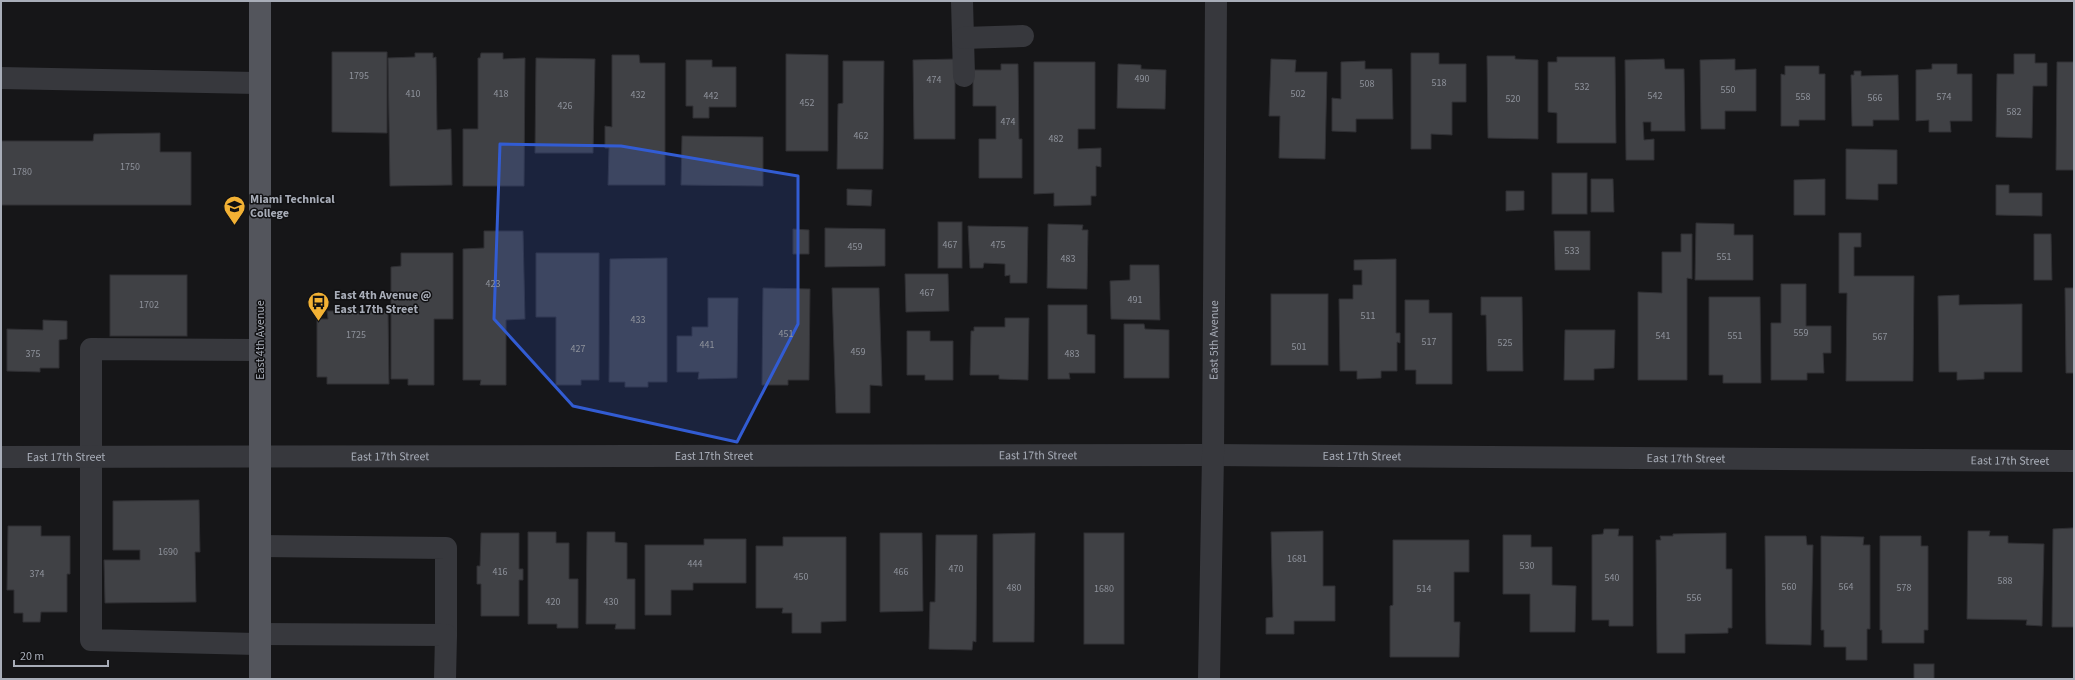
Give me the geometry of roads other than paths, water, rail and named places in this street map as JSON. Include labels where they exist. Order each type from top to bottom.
[{"type":"main road","name":"East 4th Avenue","points":[[260,1],[260,679]]},
{"type":"street","points":[[962,1],[964,76]]},
{"type":"street","name":"East 5th Avenue","points":[[1209,679],[1213,455],[1216,1]]},
{"type":"street","points":[[963,38],[1023,36]]},
{"type":"street","points":[[1,78],[260,83]]},
{"type":"street","points":[[260,350],[91,349],[91,640],[260,639],[446,635]]},
{"type":"street","name":"East 17th Street","points":[[1,457],[260,458],[1213,455],[2074,461]]},
{"type":"street","points":[[260,546],[446,548],[445,679]]},
{"type":"place","name":"Miami Technical College","points":[[235,226]]},
{"type":"place","name":"East 4th Avenue @ East 17th Street","points":[[319,322]]}]
